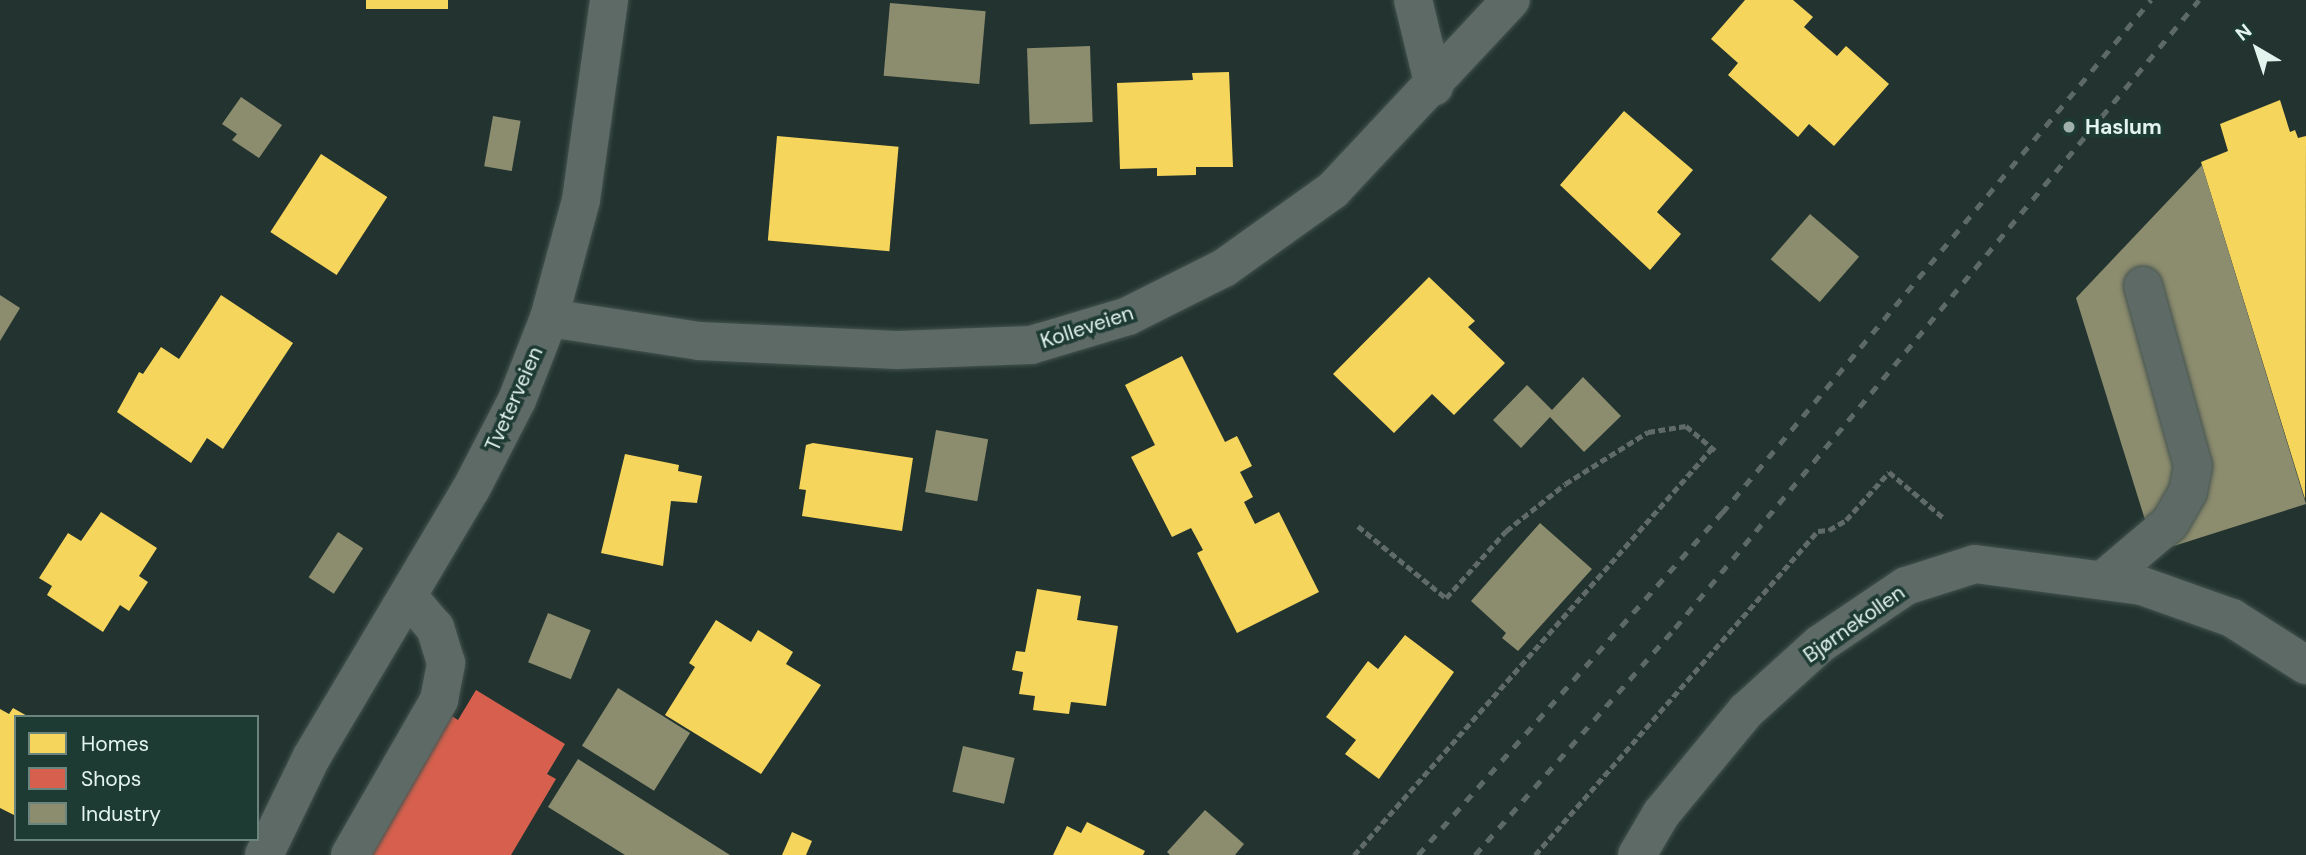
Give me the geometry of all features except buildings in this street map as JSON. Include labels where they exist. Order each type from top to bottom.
[{"type":"street","name":"Tveterveien","points":[[264,855],[311,758],[408,596],[511,411],[549,317],[581,200],[609,0]]},
{"type":"street","points":[[1413,0],[1434,86]]},
{"type":"street","name":"Kolleveien","points":[[549,317],[699,341],[897,350],[1031,345],[1128,316],[1224,268],[1333,190],[1434,86],[1511,0]]},
{"type":"street","points":[[2103,580],[2171,523],[2188,492],[2193,466],[2143,286]]},
{"type":"street","name":"Bjørnekollen","points":[[1637,855],[1661,814],[1746,711],[1820,644],[1906,586],[1975,564],[2142,586],[2232,618],[2306,665]]},
{"type":"street","points":[[350,855],[439,700],[446,663],[435,628],[408,596]]},
{"type":"street","name":"Tveterveien","points":[[259,829],[311,758]]},
{"type":"path","points":[[1354,855],[1713,449],[1686,426],[1648,432],[1565,484],[1506,531],[1446,598],[1358,526]]},
{"type":"path","points":[[1535,855],[1817,530],[1829,530],[1846,520],[1889,472],[1947,521],[1975,564]]},
{"type":"railway","points":[[1418,855],[1722,513],[2151,0]]},
{"type":"railway","points":[[1475,855],[1675,628],[2199,0]]},
{"type":"place","name":"Haslum","points":[[2069,127]]}]
